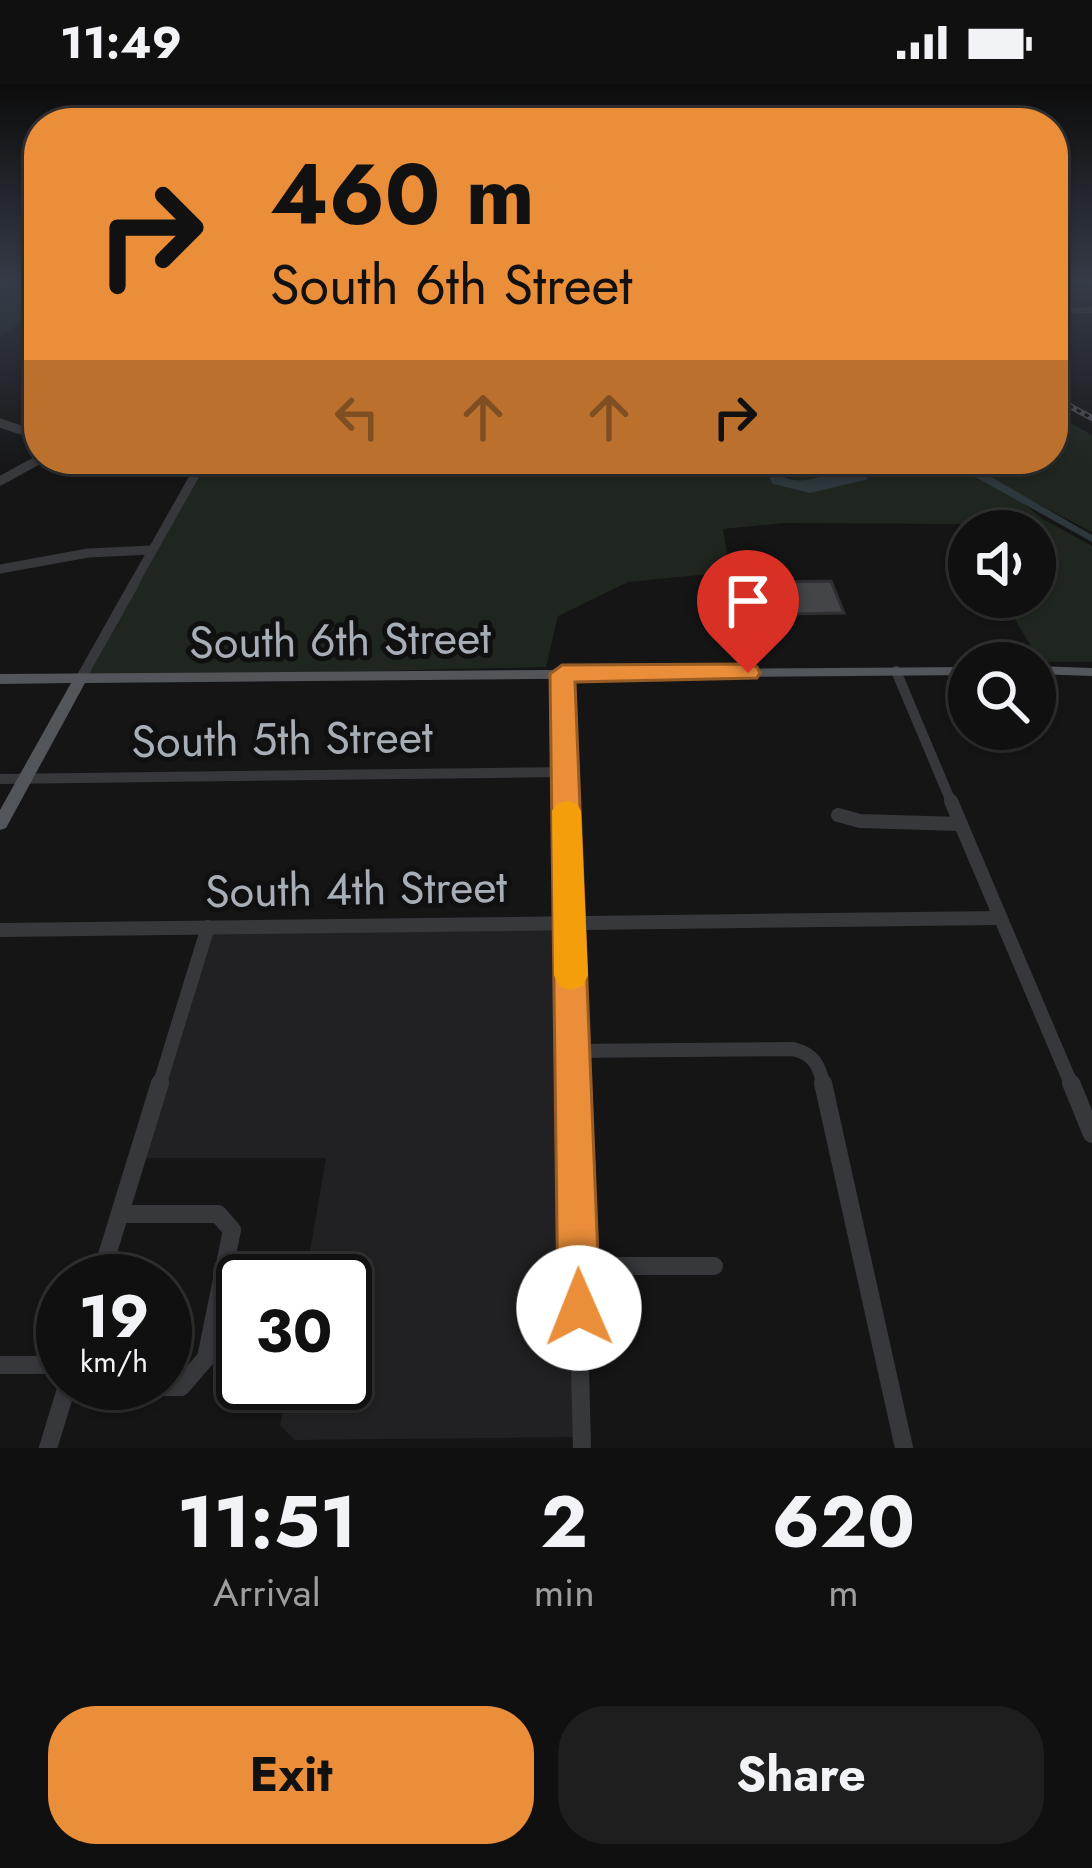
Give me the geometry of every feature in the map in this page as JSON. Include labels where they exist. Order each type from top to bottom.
[{"type":"main road","name":"South 6th Street","points":[[0,679],[948,671]]},
{"type":"main road","points":[[1056,671],[1092,672]]},
{"type":"main road","points":[[0,824],[81,678]]},
{"type":"street","points":[[81,678],[195,474]]},
{"type":"street","points":[[0,568],[97,552],[152,550]]},
{"type":"street","points":[[896,671],[1092,1134]]},
{"type":"street","points":[[562,674],[582,1448]]},
{"type":"street","name":"South 5th Street","points":[[0,779],[566,772]]},
{"type":"street","points":[[838,815],[860,821],[961,824]]},
{"type":"street","name":"South 4th Street","points":[[0,930],[1000,918]]},
{"type":"street","points":[[107,1254],[208,927]]},
{"type":"street","points":[[572,1051],[793,1049],[808,1053],[820,1068],[904,1448]]},
{"type":"street","points":[[120,1214],[218,1214],[232,1230],[206,1358],[192,1375]]},
{"type":"street","points":[[578,1266],[714,1266]]},
{"type":"street","points":[[0,1365],[36,1365]]},
{"type":"street","points":[[48,1448],[59,1410]]},
{"type":"shaded area","points":[[1068,421],[1092,435],[1092,532],[993,480],[1031,510],[948,510],[948,524],[785,523],[723,529],[730,572],[628,582],[558,616],[546,667],[81,678],[196,474],[1068,474]]},
{"type":"shaded area","points":[[768,474],[793,480],[831,474],[862,474],[869,479],[810,493],[773,484]]},
{"type":"shaded area","points":[[970,474],[986,474],[1049,510],[1035,510]]},
{"type":"shaded area","points":[[1056,514],[1092,535],[1092,542],[1056,522]]},
{"type":"shaded area","points":[[1056,526],[1092,546],[1092,662],[1056,662],[1056,642],[1028,642],[1014,618],[1056,618]]},
{"type":"shaded area","points":[[570,923],[582,1437],[295,1440],[280,1425],[283,1410],[372,1410],[372,1254],[310,1254],[326,1158],[137,1158],[208,927]]},
{"type":"building","points":[[831,581],[844,613],[791,614],[780,582]]},
{"type":"railway","points":[[1068,405],[1092,418]]},
{"type":"slow traffic","points":[[567,811],[571,975]]},
{"type":"route","points":[[579,1308],[562,674],[748,673]]}]
